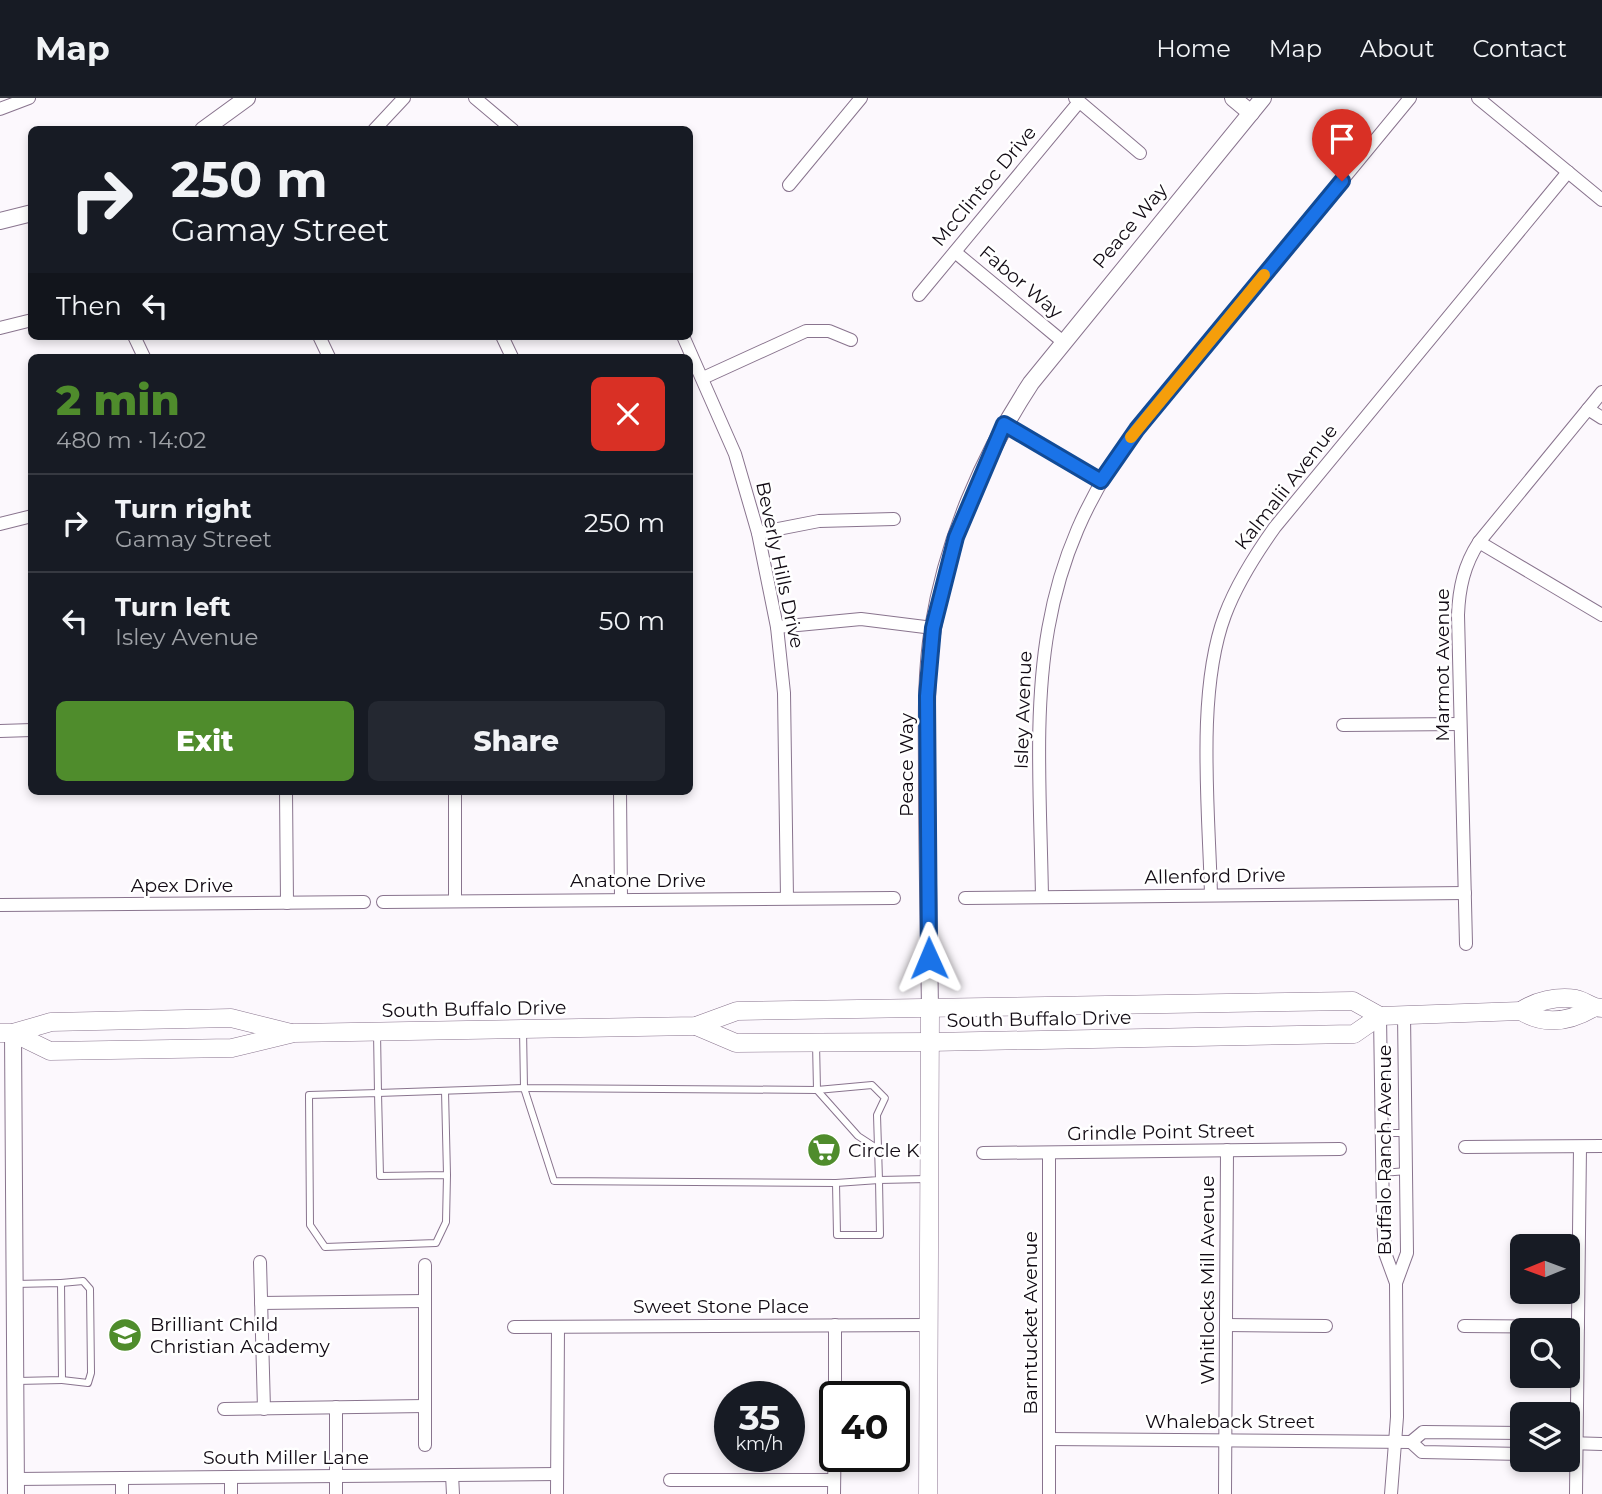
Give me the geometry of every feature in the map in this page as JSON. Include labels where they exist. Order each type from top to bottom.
[{"type":"main road","name":"South Buffalo Drive","points":[[6,1033],[50,1051],[232,1048],[294,1033],[696,1026],[737,1012],[1353,1001],[1380,1016],[1521,1011],[1537,1021],[1576,1018],[1597,1008]]},
{"type":"main road","name":"Peace Way","points":[[928,1494],[930,1010]]},
{"type":"main road","name":"South Buffalo Drive","points":[[696,1026],[736,1042],[930,1042],[1354,1034],[1380,1016]]},
{"type":"main road","name":"South Buffalo Drive","points":[[6,1033],[51,1022],[231,1018],[294,1033]]},
{"type":"street","points":[[0,109],[29,98]]},
{"type":"street","points":[[208,126],[247,98]]},
{"type":"street","points":[[378,126],[404,98]]},
{"type":"street","points":[[475,98],[508,126]]},
{"type":"street","points":[[789,185],[861,98]]},
{"type":"street","points":[[1233,98],[1251,113]]},
{"type":"street","name":"Peace Way","points":[[930,1010],[927,696],[933,628],[956,537],[1004,424],[1062,341],[1264,98]]},
{"type":"street","name":"Isley Avenue","points":[[1042,897],[1039,703],[1042,657],[1051,609],[1064,564],[1101,481],[1137,429],[1410,98]]},
{"type":"street","points":[[1478,98],[1602,200]]},
{"type":"street","points":[[1077,100],[1140,153]]},
{"type":"street","name":"McClintoc Drive","points":[[919,295],[1077,100]]},
{"type":"street","name":"Kalmalii Avenue","points":[[1211,895],[1209,689],[1218,636],[1235,592],[1275,527],[1568,172]]},
{"type":"street","points":[[0,221],[28,215]]},
{"type":"street","name":"Fabor Way","points":[[955,251],[1062,341]]},
{"type":"street","points":[[0,328],[28,321]]},
{"type":"street","points":[[703,377],[806,331],[829,331],[851,340]]},
{"type":"street","name":"Beverly Hills Drive","points":[[693,356],[735,454],[758,533],[777,627],[784,693],[787,898]]},
{"type":"street","name":"Marmot Avenue","points":[[1466,944],[1458,599],[1467,566],[1479,542],[1602,392]]},
{"type":"street","points":[[1588,409],[1602,418]]},
{"type":"street","points":[[1004,424],[1101,481]]},
{"type":"street","points":[[0,524],[28,517]]},
{"type":"street","points":[[758,533],[819,521],[894,519]]},
{"type":"street","points":[[1479,542],[1602,615]]},
{"type":"street","points":[[777,627],[861,619],[933,628]]},
{"type":"street","points":[[1343,725],[1460,723]]},
{"type":"street","points":[[0,731],[28,730]]},
{"type":"street","points":[[286,795],[287,903]]},
{"type":"street","points":[[455,795],[455,900]]},
{"type":"street","points":[[620,795],[621,899]]},
{"type":"street","name":"Allenford Drive","points":[[965,898],[1465,892]]},
{"type":"street","name":"Anatone Drive","points":[[383,902],[894,898]]},
{"type":"street","name":"Apex Drive","points":[[0,905],[364,902]]},
{"type":"street","name":"Buffalo Ranch Avenue","points":[[1380,1016],[1381,1173],[1385,1253],[1396,1283]]},
{"type":"street","name":"Buffalo Ranch Avenue","points":[[1391,1494],[1396,1441],[1396,1283],[1406,1253],[1404,1016]]},
{"type":"street","points":[[6,1033],[16,1486]]},
{"type":"street","points":[[1465,1147],[1602,1146]]},
{"type":"street","points":[[1578,1318],[1580,1147]]},
{"type":"street","name":"Grindle Point Street","points":[[983,1153],[1340,1149]]},
{"type":"street","name":"Whitlocks Mill Avenue","points":[[1225,1494],[1227,1150]]},
{"type":"street","name":"Barntucket Avenue","points":[[1049,1153],[1049,1494]]},
{"type":"street","points":[[260,1262],[264,1409]]},
{"type":"street","points":[[425,1265],[425,1445]]},
{"type":"street","points":[[261,1303],[425,1301]]},
{"type":"street","points":[[835,1325],[835,1381]]},
{"type":"street","name":"Sweet Stone Place","points":[[514,1327],[929,1325]]},
{"type":"street","points":[[1226,1325],[1326,1326]]},
{"type":"street","points":[[1464,1326],[1510,1326]]},
{"type":"street","points":[[557,1494],[558,1327]]},
{"type":"street","points":[[224,1409],[425,1406]]},
{"type":"street","points":[[335,1407],[337,1494]]},
{"type":"street","name":"Whaleback Street","points":[[1411,1442],[1423,1432],[1510,1433]]},
{"type":"street","name":"Whaleback Street","points":[[1049,1439],[1396,1441],[1411,1442],[1422,1452],[1510,1454]]},
{"type":"street","points":[[1580,1443],[1602,1444]]},
{"type":"street","points":[[834,1472],[834,1494]]},
{"type":"street","points":[[1575,1472],[1576,1494]]},
{"type":"street","name":"South Miller Lane","points":[[16,1486],[122,1478],[557,1474]]},
{"type":"street","points":[[453,1475],[453,1494]]},
{"type":"street","points":[[231,1477],[231,1494]]},
{"type":"street","points":[[122,1478],[122,1494]]},
{"type":"street","points":[[670,1480],[834,1480]]},
{"type":"lane","points":[[523,1030],[524,1088],[554,1181],[836,1183],[930,1179]]},
{"type":"lane","points":[[377,1032],[380,1176],[447,1175]]},
{"type":"lane","points":[[816,1042],[817,1090],[858,1136],[878,1149]]},
{"type":"lane","points":[[444,1091],[446,1222],[436,1243],[325,1247],[310,1225],[309,1095],[524,1088],[817,1090],[872,1085],[885,1098],[877,1115],[880,1236],[837,1235],[836,1183]]},
{"type":"lane","points":[[1381,1133],[1406,1133]]},
{"type":"lane","points":[[1381,1173],[1407,1171]]},
{"type":"lane","points":[[13,1284],[83,1281],[90,1289],[91,1373],[88,1383],[62,1380],[15,1381]]},
{"type":"lane","points":[[61,1283],[62,1380]]},
{"type":"slow traffic","points":[[1131,437],[1264,275]]},
{"type":"place","name":"Circle K","points":[[824,1150]]},
{"type":"place","name":"Brilliant Child Christian Academy","points":[[125,1335]]},
{"type":"route","points":[[929,958],[927,696],[933,628],[956,537],[1004,424],[1101,481],[1137,429],[1342,181]]}]
